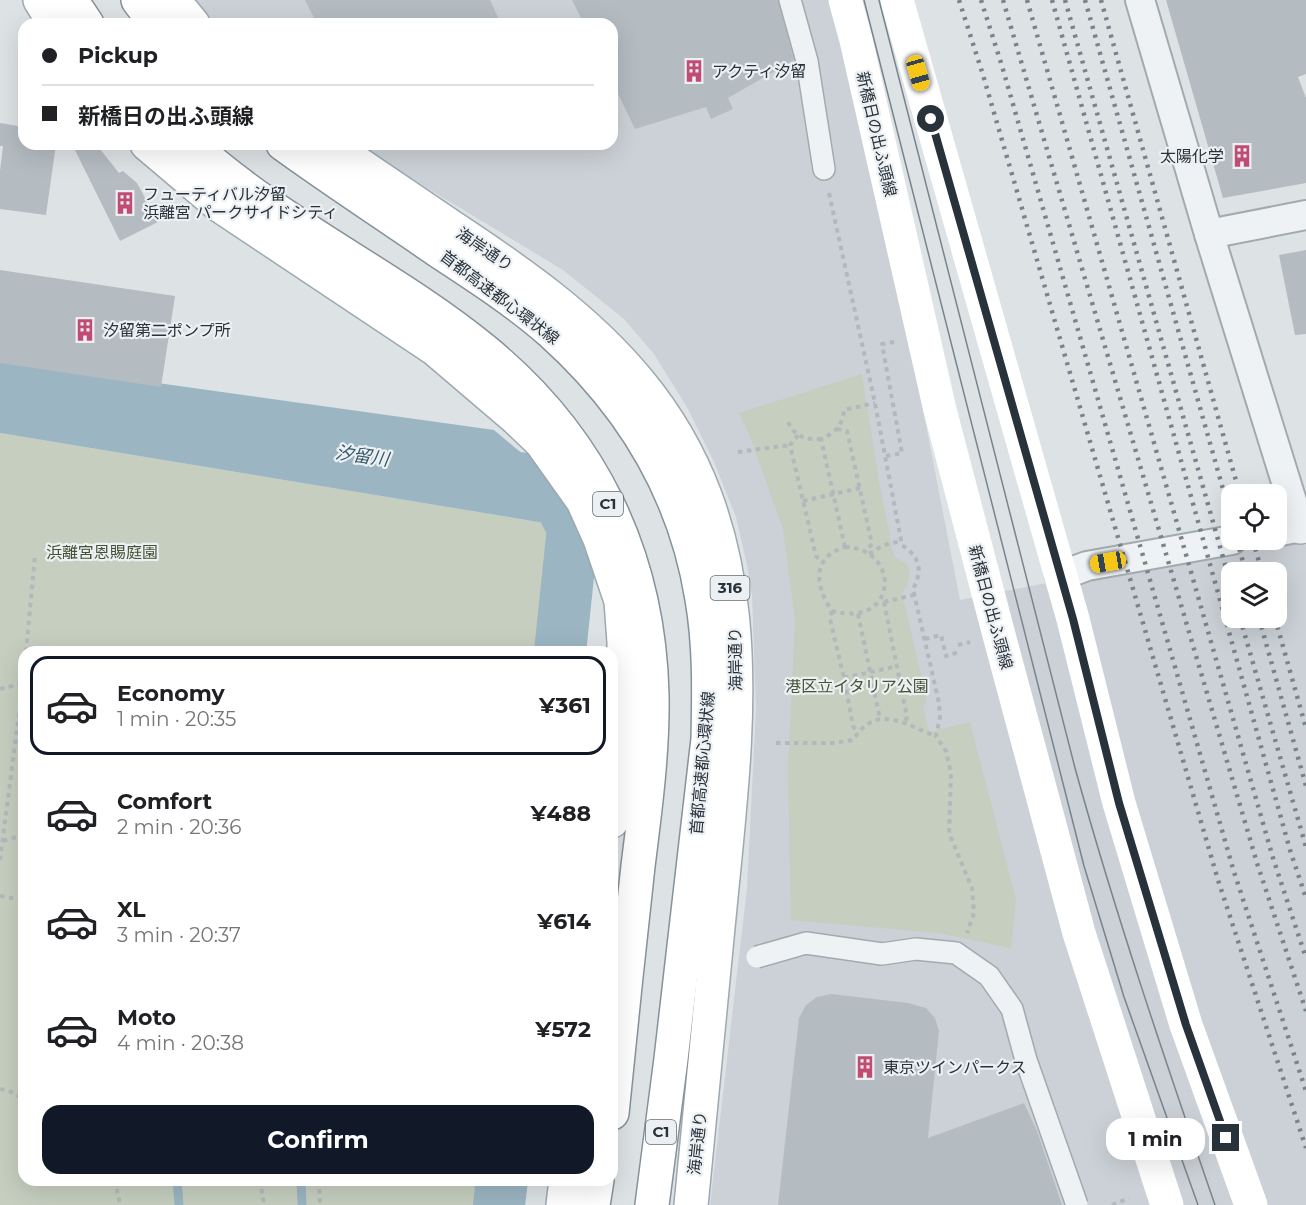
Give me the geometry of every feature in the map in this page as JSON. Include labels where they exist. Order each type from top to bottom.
[{"type":"main road","points":[[40,0],[51,18]]},
{"type":"main road","points":[[71,0],[83,18]]},
{"type":"main road","points":[[138,0],[152,18]]},
{"type":"main road","points":[[173,0],[188,18]]},
{"type":"main road","name":"新橋日の出ふ頭線","points":[[844,0],[856,40],[940,410],[1005,658],[1079,933],[1167,1205]]},
{"type":"main road","points":[[897,0],[1060,576],[1125,825],[1186,1025],[1251,1205]]},
{"type":"main road","points":[[154,150],[219,204],[435,349],[541,442],[577,493],[600,539],[621,601],[624,687],[618,778]]},
{"type":"main road","name":"C1","points":[[197,150],[232,178],[461,332],[494,358],[529,391],[566,434],[584,458],[610,508],[631,558],[638,586],[648,640],[652,698],[646,801],[618,1054]]},
{"type":"main road","name":"首都高速都心環状線","points":[[292,150],[500,292],[550,331],[594,375],[634,424],[665,477],[688,536],[707,631],[708,739],[652,1205]]},
{"type":"main road","name":"海岸通り","points":[[338,150],[514,269],[590,329],[638,381],[661,410],[680,440],[712,511],[730,588],[735,629],[735,726],[730,808],[691,1205]]},
{"type":"main road","name":"C1","points":[[663,1205],[671,1059]]},
{"type":"main road","points":[[563,1205],[565,1186]]},
{"type":"main road","points":[[593,1205],[596,1186]]},
{"type":"main road","points":[[603,1205],[605,1186]]},
{"type":"street","points":[[790,0],[807,61],[826,179]]},
{"type":"street","points":[[1140,0],[1294,528]]},
{"type":"street","points":[[1209,234],[1306,215]]},
{"type":"street","points":[[1060,576],[1087,566],[1221,542]]},
{"type":"street","points":[[757,957],[806,943],[882,954],[916,949],[956,953],[989,976],[1012,1009],[1026,1060],[1077,1205]]},
{"type":"path","points":[[826,179],[886,456],[901,541],[902,545],[914,553],[919,565],[919,578],[913,589],[939,703],[940,717],[936,736]]},
{"type":"path","points":[[882,344],[902,453],[886,456]]},
{"type":"path","points":[[788,422],[798,435],[809,440],[821,439],[837,429],[842,421],[844,410],[875,403]]},
{"type":"path","points":[[837,429],[847,431],[872,544],[868,552]]},
{"type":"path","points":[[738,452],[790,445],[798,435]]},
{"type":"path","points":[[821,439],[845,547]]},
{"type":"path","points":[[790,445],[816,556],[822,562]]},
{"type":"path","points":[[803,501],[860,488]]},
{"type":"path","points":[[868,552],[901,541]]},
{"type":"path","points":[[905,722],[907,717],[898,666],[882,601],[884,578],[876,558],[857,547],[845,547],[825,557],[820,566],[825,600],[832,610],[846,614],[858,614],[882,601],[914,595]]},
{"type":"path","points":[[27,646],[35,555]]},
{"type":"path","points":[[832,610],[830,620],[853,726],[858,733]]},
{"type":"path","points":[[858,614],[880,719]]},
{"type":"path","points":[[925,639],[940,634],[946,656],[959,652]]},
{"type":"path","points":[[844,678],[898,666]]},
{"type":"path","points":[[0,689],[18,684]]},
{"type":"path","points":[[776,743],[833,743],[853,740],[871,722],[894,718],[936,736],[946,751],[951,773],[949,833],[972,888],[973,896],[974,913],[968,932],[956,953]]},
{"type":"path","points":[[0,860],[18,728]]},
{"type":"path","points":[[3,841],[18,837]]},
{"type":"path","points":[[0,896],[18,899]]},
{"type":"path","points":[[0,1089],[18,1096]]},
{"type":"path","points":[[115,1186],[120,1205]]},
{"type":"path","points":[[261,1186],[264,1205]]},
{"type":"path","points":[[319,1186],[320,1205]]},
{"type":"path","points":[[1112,1205],[1128,1198]]},
{"type":"shaded area","points":[[184,0],[831,0],[887,225],[960,600],[1221,549],[1287,550],[1287,539],[1293,539],[1299,544],[1306,545],[1306,1205],[710,1205],[747,888],[756,709],[752,595],[736,517],[714,462],[688,409],[654,354],[624,319],[563,270],[364,150],[618,150],[618,18],[199,18]]},
{"type":"green space","name":"港区立イタリア公園","points":[[862,374],[879,482],[894,557],[907,564],[910,572],[907,587],[902,592],[927,702],[923,706],[929,732],[970,722],[1016,900],[1011,948],[938,933],[791,920],[788,769],[795,620],[783,529],[749,434],[739,413]]},
{"type":"green space","name":"浜離宮恩賜庭園","points":[[0,433],[569,527],[557,646],[18,646],[18,1186],[497,1186],[495,1205],[0,1205]]},
{"type":"water","points":[[0,361],[494,430],[537,466],[569,527],[0,433]]},
{"type":"building","points":[[305,0],[490,0],[498,18],[314,18]]},
{"type":"building","name":"アクティ汐留","points":[[572,0],[778,0],[794,60],[728,98],[733,109],[711,119],[706,107],[635,129],[618,94],[618,18],[581,18]]},
{"type":"building","points":[[1166,0],[1306,0],[1306,74],[1298,77],[1306,98],[1306,183],[1223,198]]},
{"type":"building","points":[[0,123],[18,126],[18,150],[55,150],[46,215],[0,209],[0,171],[3,146],[0,146]]},
{"type":"building","name":"フューティバル汐留 浜離宮 パークサイドシティ","points":[[75,150],[101,150],[119,173],[123,171],[137,183],[158,222],[120,241]]},
{"type":"building","points":[[1306,250],[1306,334],[1295,335],[1279,255]]},
{"type":"building","name":"汐留第二ポンプ所","points":[[0,270],[175,296],[161,387],[0,363]]},
{"type":"building","name":"東京ツインパークス","points":[[831,994],[908,1003],[926,1008],[935,1018],[939,1031],[928,1138],[1024,1103],[1037,1131],[1062,1205],[778,1205],[799,1018],[806,1005],[817,997]]},
{"type":"waterway","name":"汐留川","points":[[473,472],[549,482],[573,528],[561,646]]},
{"type":"waterway","points":[[177,1186],[179,1205]]},
{"type":"waterway","points":[[301,1186],[302,1205]]},
{"type":"waterway","name":"汐留川","points":[[499,1205],[501,1186]]},
{"type":"tram line","points":[[864,0],[1084,866],[1124,997],[1198,1205]]},
{"type":"tram line","points":[[879,0],[1075,768],[1124,933],[1215,1205]]},
{"type":"railway","points":[[959,0],[983,75],[1218,880],[1306,1148]]},
{"type":"railway","points":[[981,0],[1234,872],[1306,1091]]},
{"type":"railway","points":[[1003,0],[1257,863],[1306,1011]]},
{"type":"railway","points":[[1027,0],[1273,858],[1306,958]]},
{"type":"railway","points":[[1052,0],[1290,850],[1306,898]]},
{"type":"railway","points":[[1065,0],[1224,562]]},
{"type":"railway","points":[[1085,0],[1222,484]]},
{"type":"railway","points":[[1101,0],[1237,484]]},
{"type":"railway","points":[[1240,550],[1243,562]]},
{"type":"railway","points":[[1256,550],[1259,562]]},
{"type":"railway","points":[[1243,628],[1306,847]]},
{"type":"railway","points":[[1262,628],[1306,786]]},
{"type":"railway","points":[[1278,628],[1306,728]]},
{"type":"place","name":"アクティ汐留","points":[[694,71]]},
{"type":"place","name":"太陽化学","points":[[1242,156]]},
{"type":"place","name":"フューティバル汐留 浜離宮 パークサイドシティ","points":[[125,203]]},
{"type":"place","name":"汐留第二ポンプ所","points":[[85,330]]},
{"type":"place","name":"東京ツインパークス","points":[[865,1067]]},
{"type":"route","points":[[931,119],[1073,619],[1119,803],[1186,1025],[1226,1138]]}]
